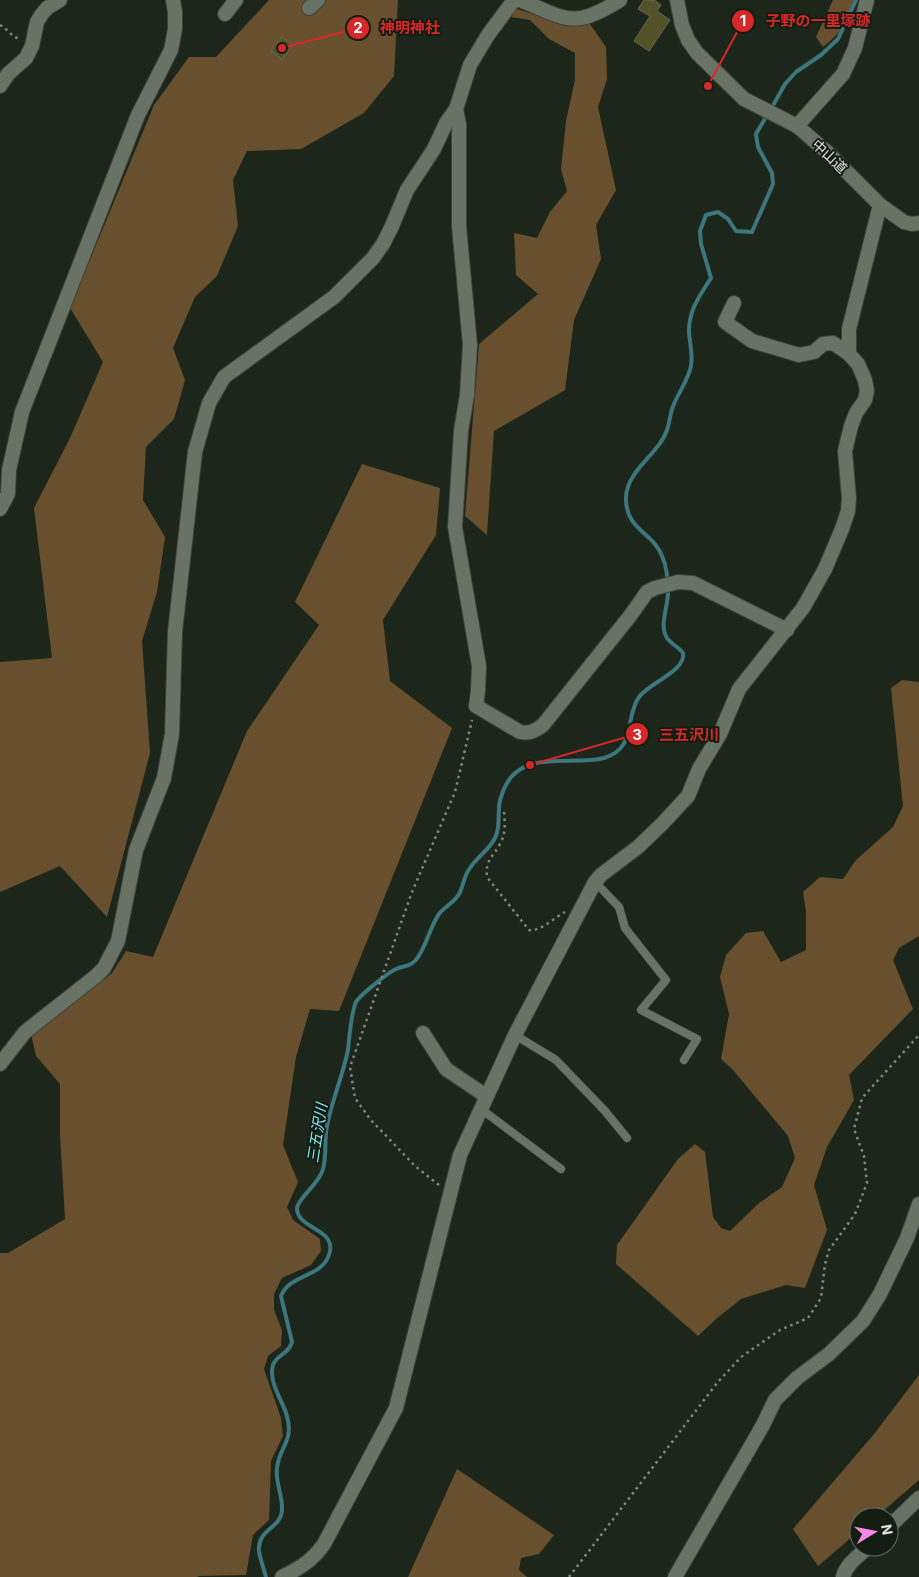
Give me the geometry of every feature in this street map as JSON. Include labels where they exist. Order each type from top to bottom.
[{"type":"street","points":[[0,86],[8,74],[26,58],[37,22],[42,14],[47,8],[60,0]]},
{"type":"street","points":[[0,509],[8,494],[9,470],[22,412],[138,115],[171,50],[175,29],[174,0]]},
{"type":"street","points":[[225,14],[236,0]]},
{"type":"street","points":[[0,1064],[24,1032],[96,976],[107,962],[118,942],[136,850],[164,778],[172,734],[175,632],[195,452],[209,403],[224,377],[334,297],[374,258],[384,244],[407,190],[434,149],[446,124],[456,109],[470,65],[488,34],[514,0]]},
{"type":"street","points":[[520,0],[554,15],[577,20],[586,18],[620,0]]},
{"type":"street","name":"中山道","points":[[677,0],[682,25],[688,40],[697,53],[744,99],[798,126],[880,205],[904,222],[919,223]]},
{"type":"street","points":[[798,126],[843,74],[855,48],[868,0]]},
{"type":"street","points":[[456,109],[459,124],[459,226],[470,346],[467,395],[461,431],[455,527],[479,666],[476,706],[520,732],[528,734],[537,729],[543,725],[647,592],[659,586],[676,582],[693,583],[702,586],[787,630]]},
{"type":"street","points":[[848,354],[850,329],[880,205]]},
{"type":"street","points":[[282,1577],[303,1567],[316,1556],[396,1408],[460,1155],[515,1035],[595,882],[601,875],[638,847],[688,796],[699,769],[720,734],[739,689],[751,671],[787,630],[803,608],[825,569],[842,529],[848,511],[849,498],[845,451],[851,426],[856,413],[865,400],[867,391],[865,380],[858,364],[833,343],[823,344],[814,352],[799,355],[752,341],[725,322],[734,303]]},
{"type":"street","points":[[423,1034],[446,1069],[484,1102]]},
{"type":"street","points":[[675,1577],[763,1425],[775,1400],[798,1378],[829,1354],[863,1321],[880,1294],[907,1238],[919,1204]]},
{"type":"street","points":[[899,1517],[919,1498]]},
{"type":"street","points":[[843,1577],[844,1571],[857,1557]]},
{"type":"lane","points":[[595,882],[619,907],[625,928],[666,980],[641,1010],[697,1039],[684,1060]]},
{"type":"lane","points":[[515,1035],[556,1060],[605,1110],[627,1138]]},
{"type":"lane","points":[[484,1102],[561,1169]]},
{"type":"path","points":[[0,25],[8,30],[16,39],[24,42],[26,48],[30,49]]},
{"type":"path","points":[[450,1193],[415,1166],[370,1119],[355,1098],[350,1067],[412,892],[455,792],[476,706]]},
{"type":"path","points":[[504,812],[504,835],[501,843],[489,860],[486,868],[487,877],[529,930],[534,931],[577,904],[584,904]]},
{"type":"path","points":[[569,1577],[723,1376],[741,1357],[780,1330],[808,1318],[821,1298],[825,1264],[829,1250],[855,1214],[867,1183],[864,1156],[854,1129],[862,1098],[919,1035]]},
{"type":"shaded area","points":[[269,0],[398,0],[394,76],[364,113],[301,149],[247,151],[233,180],[238,226],[217,276],[195,297],[173,348],[185,380],[174,419],[146,447],[143,500],[165,537],[157,592],[142,641],[150,753],[107,917],[60,866],[0,892],[0,662],[52,658],[34,508],[70,438],[103,362],[70,308],[154,105],[189,57],[216,57]]},
{"type":"shaded area","points":[[833,0],[854,0],[843,26],[835,37],[823,47],[816,37]]},
{"type":"shaded area","points":[[514,8],[549,19],[590,24],[606,47],[607,79],[598,107],[616,190],[596,225],[601,259],[574,320],[565,390],[494,431],[487,535],[465,516],[479,344],[538,294],[516,275],[514,233],[537,238],[550,212],[567,191],[561,169],[566,121],[575,80],[575,53],[549,39],[530,20],[511,17]]},
{"type":"shaded area","points":[[362,464],[440,488],[436,535],[383,620],[390,681],[452,728],[339,1011],[310,1009],[296,1057],[283,1145],[298,1182],[287,1207],[293,1220],[320,1239],[321,1251],[311,1265],[282,1278],[274,1294],[274,1310],[282,1330],[281,1346],[268,1356],[264,1369],[281,1418],[283,1436],[271,1461],[269,1520],[253,1535],[246,1575],[197,1577],[0,1577],[0,1253],[8,1253],[65,1219],[60,1135],[60,1084],[36,1056],[31,1034],[112,973],[126,951],[153,957],[247,731],[319,625],[295,602]]},
{"type":"shaded area","points":[[902,680],[919,682],[919,936],[899,948],[893,960],[913,1009],[849,1075],[854,1100],[827,1147],[814,1185],[827,1230],[805,1288],[786,1285],[741,1299],[698,1336],[616,1264],[617,1245],[678,1159],[695,1144],[705,1152],[713,1217],[721,1228],[730,1231],[759,1203],[782,1187],[795,1158],[788,1136],[733,1070],[721,1059],[729,1014],[720,977],[726,955],[746,933],[763,931],[781,962],[806,950],[806,912],[803,892],[820,877],[843,879],[856,860],[893,827],[903,806],[891,688]]},
{"type":"shaded area","points":[[919,1375],[919,1480],[888,1507],[849,1507],[849,1540],[818,1566],[793,1529],[874,1434]]},
{"type":"shaded area","points":[[457,1469],[554,1535],[539,1554],[521,1558],[519,1570],[527,1577],[408,1577]]},
{"type":"building","points":[[644,0],[654,0],[661,5],[657,11],[670,20],[649,51],[634,41],[650,16],[638,9]]},
{"type":"building","points":[[282,37],[293,45],[282,59],[271,51]]},
{"type":"waterway","name":"三五沢川","points":[[771,109],[785,84],[796,72],[821,55],[838,39],[856,0]]},
{"type":"waterway","name":"三五沢川","points":[[266,1577],[259,1544],[265,1533],[281,1516],[282,1505],[277,1468],[289,1432],[287,1416],[274,1385],[272,1371],[277,1359],[288,1349],[292,1342],[281,1296],[292,1283],[322,1266],[327,1260],[330,1251],[330,1243],[327,1238],[308,1225],[299,1215],[297,1208],[298,1204],[318,1180],[323,1169],[327,1126],[346,1059],[356,1002],[381,979],[396,969],[411,964],[416,960],[439,914],[458,895],[468,871],[495,838],[502,795],[507,783],[515,773],[526,766],[538,763],[592,760],[604,758],[614,753],[626,740],[632,714],[639,697],[679,666],[683,653],[667,638],[664,628],[668,598],[667,574],[664,560],[658,548],[630,517],[626,497],[628,487],[637,470],[663,439],[673,407],[690,371],[692,357],[689,333],[690,318],[711,278],[701,244],[700,231],[706,215],[718,212],[728,219],[736,231],[752,232],[773,184],[772,173],[758,147],[756,134],[767,115]]},
{"type":"place","name":"神明神社","points":[[282,48]]},
{"type":"place","name":"子野の一里塚跡","points":[[708,86]]},
{"type":"place","name":"三五沢川","points":[[530,765]]}]
